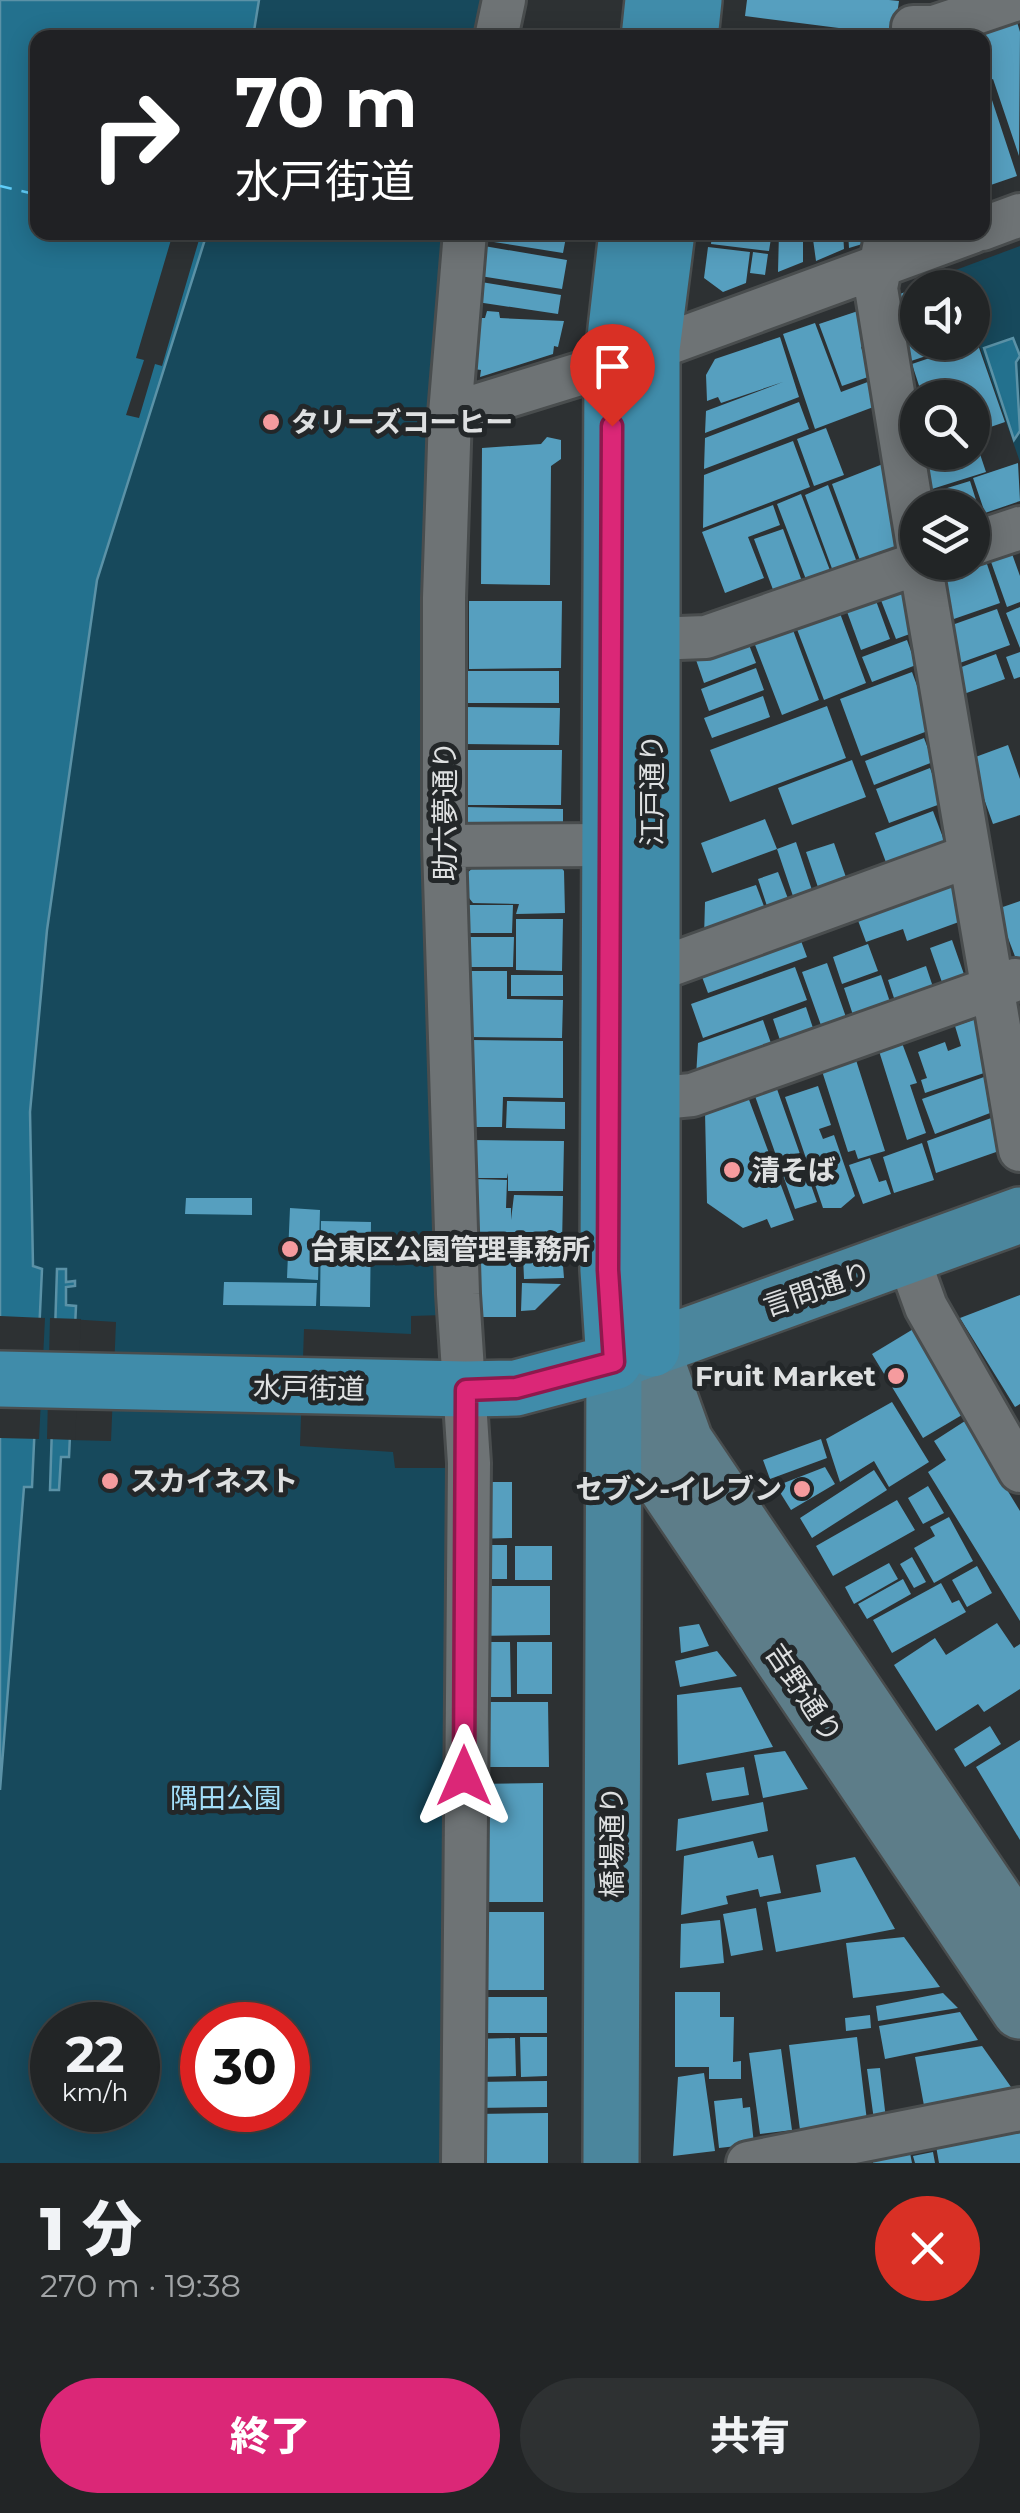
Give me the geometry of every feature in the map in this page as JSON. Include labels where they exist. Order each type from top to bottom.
[{"type":"highway","points":[[650,30],[653,0]]},
{"type":"highway","points":[[691,30],[694,0]]},
{"type":"highway","name":"江戸通り","points":[[627,240],[652,639],[651,1098],[633,1356]]},
{"type":"highway","name":"江戸通り","points":[[633,1356],[608,1270],[610,845],[632,356],[665,240]]},
{"type":"highway","name":"水戸街道","points":[[0,1378],[304,1389],[466,1390],[516,1388],[633,1356]]},
{"type":"main road","name":"言問通り","points":[[633,1356],[1020,1215]]},
{"type":"main road","name":"吉野通り","points":[[633,1356],[636,1430],[686,1518],[1020,2011]]},
{"type":"main road","name":"吉野通り","points":[[633,1356],[685,1441],[1014,1912]]},
{"type":"main road","name":"橋場通り","points":[[611,2163],[614,1520],[633,1356]]},
{"type":"main road","name":"橋場通り","points":[[614,1520],[636,1430]]},
{"type":"street","points":[[498,30],[504,0]]},
{"type":"street","points":[[914,22],[934,27],[1014,0]]},
{"type":"street","points":[[990,226],[1020,215]]},
{"type":"street","name":"助六夢通り","points":[[463,2163],[466,1390],[458,1294],[444,846],[450,414],[464,240]]},
{"type":"street","points":[[450,414],[632,356],[883,250],[932,240]]},
{"type":"street","points":[[883,250],[876,288],[909,490]]},
{"type":"street","points":[[990,538],[1020,528]]},
{"type":"street","points":[[652,639],[706,636],[900,570]]},
{"type":"street","points":[[924,580],[969,856],[1006,984],[1020,1150]]},
{"type":"street","points":[[444,846],[610,845]]},
{"type":"street","points":[[652,972],[969,856]]},
{"type":"street","points":[[651,1098],[692,1095],[1006,984]]},
{"type":"street","points":[[908,1258],[926,1307],[1020,1471]]},
{"type":"street","points":[[748,2163],[1020,2109]]},
{"type":"green space","points":[[259,0],[495,0],[489,30],[254,30]]},
{"type":"green space","name":"隅田公園","points":[[205,240],[449,240],[444,1315],[411,1316],[411,1334],[304,1329],[300,1446],[393,1452],[395,1468],[451,1468],[448,2163],[0,2163],[0,1790],[24,1487],[32,1486],[42,1269],[33,1267],[30,1112],[47,930],[97,580]],"holes":[[[69,1319],[116,1322],[111,1441],[70,1440]]]},
{"type":"green space","points":[[1020,246],[1020,462],[984,360],[990,360],[990,270],[956,270]]},
{"type":"shaded area","points":[[0,0],[259,0],[254,30],[30,30],[30,240],[205,240],[97,580],[47,930],[30,1112],[33,1266],[42,1269],[32,1487],[24,1487],[0,1790]]},
{"type":"shaded area","points":[[1013,338],[1020,356],[1016,362],[1020,431],[1014,440],[988,360],[990,346]]},
{"type":"shaded area","points":[[57,1269],[66,1269],[66,1282],[75,1281],[75,1286],[66,1287],[66,1305],[76,1306],[69,1457],[61,1457],[59,1490],[50,1490]]},
{"type":"pier","points":[[171,240],[199,240],[162,366],[155,364],[139,418],[126,415],[144,360],[136,358]]},
{"type":"pier","points":[[0,1316],[45,1318],[39,1439],[0,1438]]},
{"type":"pier","points":[[50,1318],[81,1319],[75,1440],[47,1439]]},
{"type":"building","points":[[747,0],[899,1],[895,30],[855,30],[745,16]]},
{"type":"building","points":[[1017,22],[1020,32],[1019,156],[993,79],[990,80],[990,31]]},
{"type":"building","points":[[990,94],[1017,176],[990,185]]},
{"type":"building","points":[[481,240],[565,240],[563,253]]},
{"type":"building","points":[[711,240],[771,240],[769,251],[711,244]]},
{"type":"building","points":[[779,240],[803,240],[803,262],[778,272]]},
{"type":"building","points":[[813,240],[843,240],[844,249],[816,261]]},
{"type":"building","points":[[848,240],[869,240],[869,242],[849,248]]},
{"type":"building","points":[[484,246],[567,260],[562,289],[480,276]]},
{"type":"building","points":[[708,247],[750,252],[746,283],[723,292],[704,278]]},
{"type":"building","points":[[753,252],[768,254],[765,275],[750,273]]},
{"type":"building","points":[[481,282],[561,295],[558,314],[477,302]]},
{"type":"building","points":[[864,309],[870,341],[861,347],[871,376],[842,386],[819,324]]},
{"type":"building","points":[[487,311],[499,312],[500,318],[564,321],[558,347],[554,346],[553,354],[480,377],[481,370],[474,369],[479,318],[485,318]]},
{"type":"building","points":[[815,323],[841,392],[873,380],[876,406],[815,429],[783,334]]},
{"type":"building","points":[[780,337],[799,397],[705,433],[706,411],[783,382],[721,403],[718,397],[707,401],[706,375],[715,359]]},
{"type":"building","points":[[924,360],[983,360],[1005,422],[990,427],[990,380],[917,380],[912,364]]},
{"type":"building","points":[[799,402],[809,429],[704,469],[705,438]]},
{"type":"building","points":[[826,428],[844,475],[814,486],[797,439]]},
{"type":"building","points":[[547,437],[561,440],[561,459],[551,466],[550,585],[481,584],[482,448],[541,444]]},
{"type":"building","points":[[793,441],[810,487],[703,528],[704,475]]},
{"type":"building","points":[[888,462],[900,548],[861,563],[832,484]]},
{"type":"building","points":[[1018,463],[1020,501],[990,511],[990,490],[977,490],[973,478]]},
{"type":"building","points":[[926,470],[985,470],[986,472],[932,489]]},
{"type":"building","points":[[970,481],[973,490],[941,490]]},
{"type":"building","points":[[828,485],[858,565],[834,574],[805,495]]},
{"type":"building","points":[[801,494],[831,573],[807,582],[777,504]]},
{"type":"building","points":[[773,505],[780,525],[748,537],[764,578],[725,593],[702,532]]},
{"type":"building","points":[[783,529],[803,584],[775,595],[754,539]]},
{"type":"building","points":[[1011,551],[1020,576],[1020,602],[1007,607],[990,559]]},
{"type":"building","points":[[990,573],[1000,603],[948,621],[940,580],[990,580]]},
{"type":"building","points":[[901,587],[918,631],[896,639],[879,595]]},
{"type":"building","points":[[875,598],[890,639],[861,650],[846,609]]},
{"type":"building","points":[[469,601],[562,601],[561,668],[469,669]]},
{"type":"building","points":[[1020,607],[1020,648],[1006,613]]},
{"type":"building","points":[[838,608],[866,683],[824,700],[795,624]]},
{"type":"building","points":[[997,609],[1010,645],[957,664],[952,625]]},
{"type":"building","points":[[790,622],[819,700],[782,715],[752,637]]},
{"type":"building","points":[[746,637],[756,663],[704,683],[695,657]]},
{"type":"building","points":[[907,640],[916,665],[872,682],[862,657]]},
{"type":"building","points":[[1020,652],[1020,677],[1014,679],[1006,657]]},
{"type":"building","points":[[996,654],[1005,679],[961,695],[951,671]]},
{"type":"building","points":[[756,668],[764,690],[709,711],[701,689]]},
{"type":"building","points":[[466,671],[559,671],[559,703],[465,703]]},
{"type":"building","points":[[912,672],[933,729],[861,756],[840,699]]},
{"type":"building","points":[[763,696],[770,717],[712,738],[704,718]]},
{"type":"building","points":[[827,706],[846,758],[730,802],[710,750]]},
{"type":"building","points":[[463,707],[560,708],[559,745],[462,744]]},
{"type":"building","points":[[924,738],[933,762],[874,785],[865,761]]},
{"type":"building","points":[[1008,745],[1020,779],[1020,815],[993,824],[970,759]]},
{"type":"building","points":[[465,750],[562,750],[561,805],[464,805]]},
{"type":"building","points":[[852,760],[866,797],[792,825],[778,788]]},
{"type":"building","points":[[930,768],[943,803],[889,823],[876,789]]},
{"type":"building","points":[[465,807],[563,809],[563,833],[465,831]]},
{"type":"building","points":[[933,811],[948,851],[890,873],[875,833]]},
{"type":"building","points":[[765,819],[777,849],[712,873],[701,843]]},
{"type":"building","points":[[796,842],[814,896],[795,902],[777,849]]},
{"type":"building","points":[[834,843],[848,883],[820,893],[806,852]]},
{"type":"building","points":[[560,866],[564,871],[565,913],[516,914],[519,904],[473,903],[469,898],[467,873],[474,867]]},
{"type":"building","points":[[958,870],[967,919],[907,941],[903,929],[866,942],[853,907]]},
{"type":"building","points":[[778,872],[790,904],[769,912],[758,879]]},
{"type":"building","points":[[756,885],[768,917],[704,938],[705,902]]},
{"type":"building","points":[[1020,901],[1020,957],[1016,959],[997,909]]},
{"type":"building","points":[[466,905],[513,905],[512,933],[466,933]]},
{"type":"building","points":[[516,919],[563,919],[562,971],[516,970]]},
{"type":"building","points":[[797,930],[807,957],[708,993],[698,966]]},
{"type":"building","points":[[467,937],[514,937],[513,967],[466,967]]},
{"type":"building","points":[[952,940],[966,980],[944,988],[930,948]]},
{"type":"building","points":[[868,944],[878,971],[842,984],[833,957]]},
{"type":"building","points":[[827,963],[847,1020],[822,1028],[802,972]]},
{"type":"building","points":[[926,966],[935,993],[897,1007],[888,980]]},
{"type":"building","points":[[795,967],[807,1000],[703,1038],[691,1004]]},
{"type":"building","points":[[469,971],[507,971],[507,999],[563,1000],[562,1038],[468,1037]]},
{"type":"building","points":[[511,975],[563,975],[563,996],[511,996]]},
{"type":"building","points":[[881,975],[892,1008],[855,1021],[844,988]]},
{"type":"building","points":[[806,1007],[815,1034],[782,1046],[773,1019]]},
{"type":"building","points":[[976,1019],[987,1072],[925,1093],[921,1080],[927,1078],[918,1052],[945,1042],[948,1051],[961,1046],[955,1026]]},
{"type":"building","points":[[763,1020],[773,1049],[696,1077],[698,1043]]},
{"type":"building","points":[[471,1040],[563,1041],[563,1098],[503,1097],[502,1127],[471,1127]]},
{"type":"building","points":[[902,1043],[917,1083],[910,1085],[926,1133],[907,1140],[879,1051]]},
{"type":"building","points":[[856,1060],[885,1151],[858,1159],[855,1150],[848,1152],[822,1071]]},
{"type":"building","points":[[984,1077],[990,1113],[935,1134],[922,1099]]},
{"type":"building","points":[[818,1086],[831,1125],[819,1129],[823,1139],[834,1135],[855,1196],[841,1208],[823,1208],[785,1097]]},
{"type":"building","points":[[777,1089],[817,1202],[795,1209],[755,1096]]},
{"type":"building","points":[[748,1097],[794,1220],[771,1228],[767,1219],[743,1228],[707,1203],[705,1112]]},
{"type":"building","points":[[507,1101],[565,1102],[565,1129],[506,1128]]},
{"type":"building","points":[[994,1117],[999,1151],[936,1173],[927,1141]]},
{"type":"building","points":[[473,1140],[564,1141],[563,1191],[508,1191],[508,1173],[507,1178],[473,1178]]},
{"type":"building","points":[[922,1143],[934,1180],[894,1193],[883,1157]]},
{"type":"building","points":[[870,1158],[879,1182],[886,1180],[891,1194],[863,1204],[849,1165]]},
{"type":"building","points":[[475,1179],[507,1180],[506,1208],[511,1208],[511,1220],[514,1195],[563,1196],[562,1244],[475,1244]]},
{"type":"building","points":[[186,1198],[252,1198],[252,1215],[185,1214]]},
{"type":"building","points":[[290,1208],[320,1210],[318,1280],[287,1278]]},
{"type":"building","points":[[321,1221],[371,1222],[370,1307],[320,1306]]},
{"type":"building","points":[[475,1246],[516,1246],[516,1317],[475,1317]]},
{"type":"building","points":[[562,1253],[564,1278],[524,1279],[523,1255]]},
{"type":"building","points":[[224,1282],[317,1283],[316,1306],[223,1305]]},
{"type":"building","points":[[522,1283],[561,1284],[535,1310],[521,1311]]},
{"type":"building","points":[[1020,1295],[1020,1404],[1015,1407],[960,1318]]},
{"type":"building","points":[[915,1328],[967,1412],[923,1438],[872,1354]]},
{"type":"building","points":[[892,1402],[929,1462],[889,1487],[874,1461],[840,1482],[826,1439]]},
{"type":"building","points":[[965,1421],[1020,1511],[1020,1621],[928,1472],[946,1460],[934,1441]]},
{"type":"building","points":[[821,1439],[827,1458],[770,1479],[763,1460]]},
{"type":"building","points":[[825,1467],[835,1484],[791,1510],[776,1486]]},
{"type":"building","points":[[874,1470],[887,1490],[812,1538],[800,1518]]},
{"type":"building","points":[[473,1482],[512,1482],[512,1538],[474,1539]]},
{"type":"building","points":[[928,1486],[944,1513],[923,1524],[908,1498]]},
{"type":"building","points":[[897,1500],[915,1530],[833,1576],[816,1546]]},
{"type":"building","points":[[949,1517],[973,1561],[934,1583],[914,1548],[935,1536],[930,1527]]},
{"type":"building","points":[[474,1545],[507,1545],[507,1579],[474,1579]]},
{"type":"building","points":[[515,1546],[552,1546],[552,1580],[515,1580]]},
{"type":"building","points":[[912,1557],[926,1582],[914,1588],[900,1564]]},
{"type":"building","points":[[889,1563],[898,1579],[854,1604],[845,1587]]},
{"type":"building","points":[[977,1566],[992,1593],[967,1607],[952,1580]]},
{"type":"building","points":[[903,1579],[911,1594],[867,1619],[858,1604]]},
{"type":"building","points":[[941,1583],[952,1603],[959,1600],[966,1612],[892,1653],[873,1620]]},
{"type":"building","points":[[473,1586],[550,1586],[550,1635],[473,1636]]},
{"type":"building","points":[[997,1623],[1014,1648],[1020,1644],[1020,1689],[984,1712],[978,1704],[936,1731],[894,1665],[935,1638],[946,1655]]},
{"type":"building","points":[[699,1624],[709,1646],[681,1653],[679,1627]]},
{"type":"building","points":[[472,1642],[510,1642],[511,1697],[472,1697]]},
{"type":"building","points":[[517,1642],[552,1642],[552,1694],[517,1694]]},
{"type":"building","points":[[717,1651],[737,1676],[680,1687],[675,1661]]},
{"type":"building","points":[[741,1687],[773,1747],[678,1765],[677,1695]]},
{"type":"building","points":[[472,1702],[548,1702],[549,1767],[472,1767]]},
{"type":"building","points":[[990,1726],[1001,1744],[965,1767],[954,1749]]},
{"type":"building","points":[[1020,1740],[1020,1840],[976,1767]]},
{"type":"building","points":[[785,1751],[808,1789],[763,1798],[754,1755]]},
{"type":"building","points":[[744,1767],[749,1795],[712,1801],[706,1773]]},
{"type":"building","points":[[543,1783],[543,1902],[473,1902],[473,1784]]},
{"type":"building","points":[[763,1802],[768,1831],[676,1851],[678,1819]]},
{"type":"building","points":[[753,1841],[758,1858],[773,1855],[781,1893],[760,1897],[758,1889],[726,1896],[728,1904],[681,1915],[684,1856]]},
{"type":"building","points":[[855,1857],[895,1929],[776,1952],[767,1902],[821,1892],[816,1865]]},
{"type":"building","points":[[756,1908],[763,1950],[731,1956],[723,1914]]},
{"type":"building","points":[[470,1912],[544,1912],[544,1990],[470,1990]]},
{"type":"building","points":[[720,1920],[724,1963],[680,1968],[681,1924]]},
{"type":"building","points":[[904,1937],[940,1987],[853,1998],[846,1943]]},
{"type":"building","points":[[675,1992],[720,1992],[720,2017],[734,2017],[733,2062],[741,2061],[741,2079],[709,2079],[709,2067],[675,2067]]},
{"type":"building","points":[[943,1993],[958,2008],[878,2021],[876,2006]]},
{"type":"building","points":[[471,1997],[547,1997],[547,2033],[471,2033]]},
{"type":"building","points":[[960,2012],[978,2040],[885,2059],[879,2026]]},
{"type":"building","points":[[870,2015],[871,2028],[846,2031],[845,2018]]},
{"type":"building","points":[[520,2037],[547,2037],[547,2076],[521,2077]]},
{"type":"building","points":[[857,2037],[867,2121],[800,2130],[789,2045]]},
{"type":"building","points":[[515,2038],[516,2076],[474,2077],[474,2039]]},
{"type":"building","points":[[982,2046],[1016,2094],[925,2111],[915,2057]]},
{"type":"building","points":[[781,2049],[792,2130],[760,2134],[749,2053]]},
{"type":"building","points":[[880,2068],[886,2119],[874,2120],[867,2069]]},
{"type":"building","points":[[704,2073],[715,2151],[673,2156],[678,2077]]},
{"type":"building","points":[[547,2081],[547,2107],[475,2108],[475,2082]]},
{"type":"building","points":[[742,2098],[743,2108],[750,2107],[754,2144],[719,2148],[714,2101]]},
{"type":"building","points":[[548,2113],[548,2163],[475,2163],[475,2114]]},
{"type":"building","points":[[1020,2133],[1020,2163],[939,2163],[936,2146]]},
{"type":"building","points":[[933,2152],[935,2163],[915,2163],[913,2156]]},
{"type":"building","points":[[910,2153],[912,2163],[873,2163],[873,2161]]},
{"type":"ferry route","points":[[0,186],[30,193]]},
{"type":"place","name":"タリーズコーヒー","points":[[271,422]]},
{"type":"place","name":"清そば","points":[[732,1170]]},
{"type":"place","name":"台東区公園管理事務所","points":[[290,1249]]},
{"type":"place","name":"Fruit Market","points":[[896,1376]]},
{"type":"place","name":"スカイネスト","points":[[110,1481]]},
{"type":"place","name":"セブン-イレブン","points":[[802,1489]]},
{"type":"route","points":[[464,1776],[469,1463],[466,1390],[516,1388],[614,1362],[608,1270],[612,426]]}]
